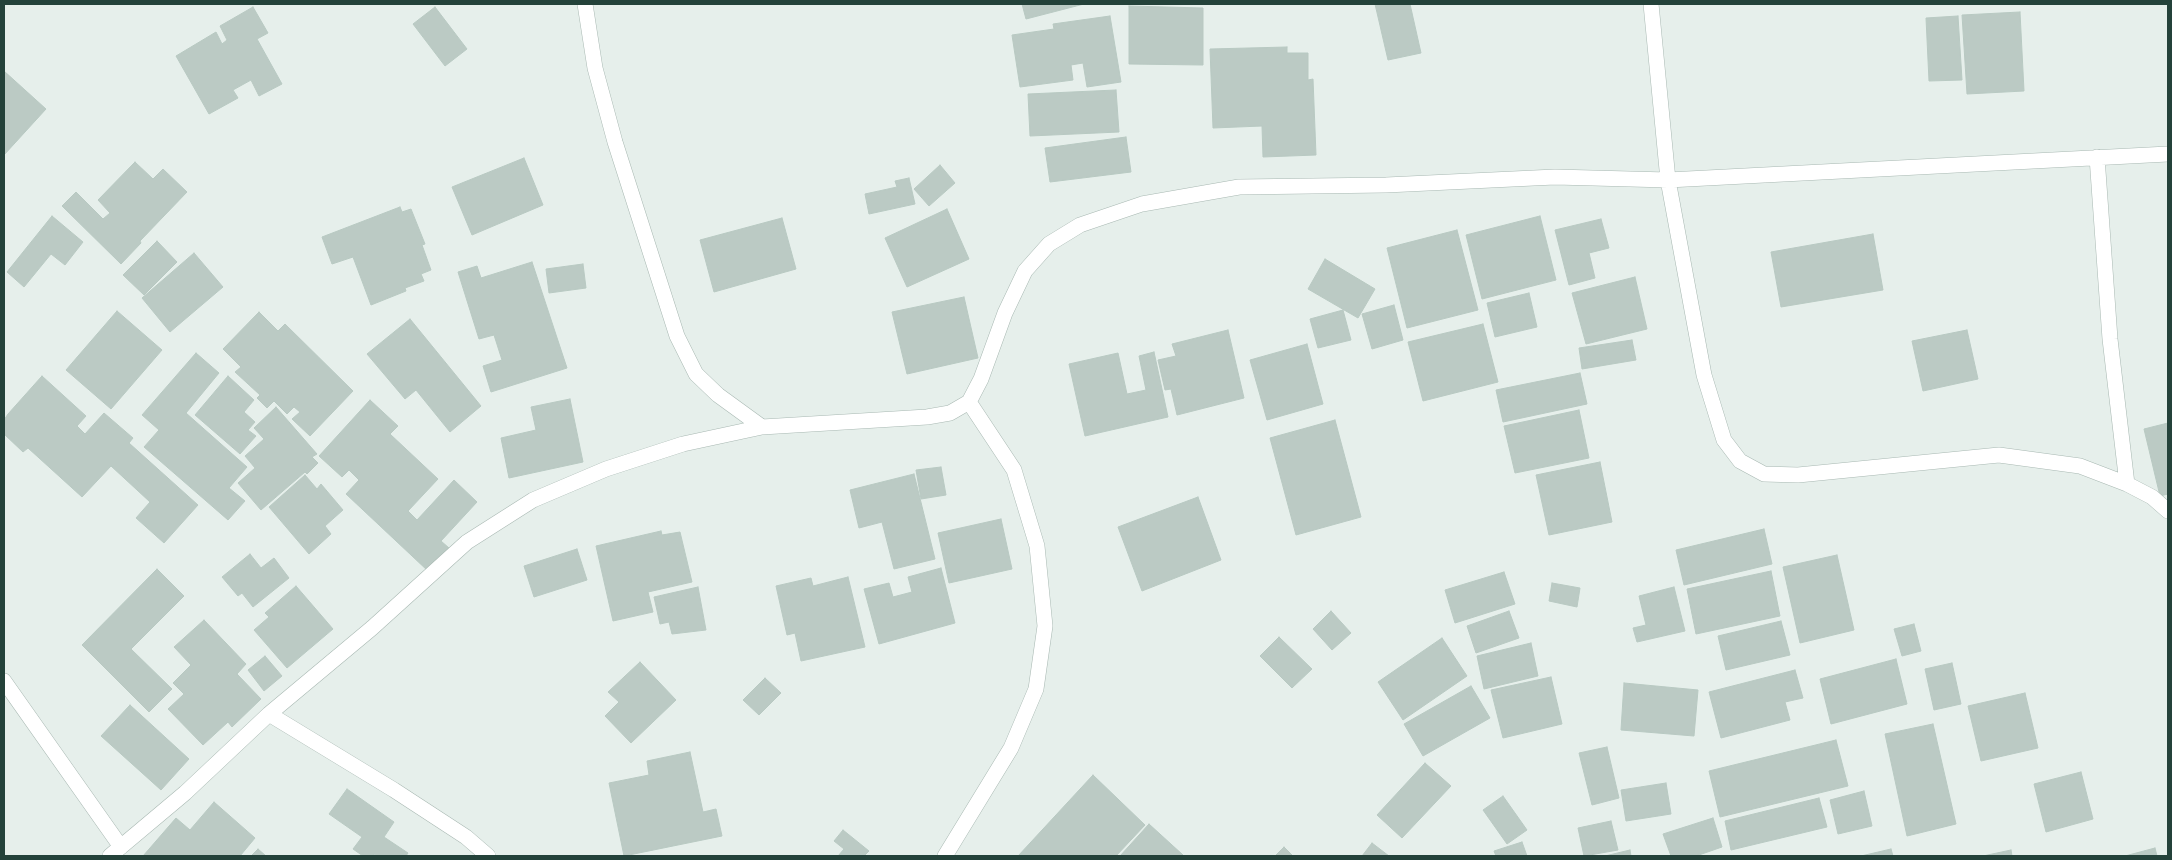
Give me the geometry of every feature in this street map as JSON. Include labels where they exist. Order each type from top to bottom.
[{"type":"street","points":[[586,4],[595,68],[615,142],[677,336],[696,374],[718,395],[762,427]]},
{"type":"street","points":[[1650,4],[1668,180],[1704,375],[1724,440],[1740,461],[1764,474],[1798,475],[1999,455],[2080,466],[2126,484],[2152,497],[2168,511]]},
{"type":"street","points":[[4,681],[115,852],[185,793],[269,714],[372,628],[467,542],[533,500],[606,469],[683,444],[762,427],[927,417],[950,413],[968,402],[981,379],[1005,313],[1025,271],[1049,244],[1080,226],[1142,204],[1239,187],[1386,185],[1555,177],[1668,180],[2168,154]]},
{"type":"street","points":[[2097,157],[2110,339],[2126,484]]},
{"type":"street","points":[[945,856],[1015,740],[1036,689],[1045,626],[1037,546],[1014,470],[968,402]]},
{"type":"street","points":[[269,714],[466,836],[488,856]]},
{"type":"building","points":[[1022,4],[1084,4],[1026,19]]},
{"type":"building","points":[[1375,4],[1410,4],[1421,53],[1388,60]]},
{"type":"building","points":[[1129,6],[1203,8],[1203,65],[1129,64]]},
{"type":"building","points":[[253,7],[268,33],[257,39],[282,84],[259,96],[251,80],[233,90],[238,98],[209,114],[176,56],[216,32],[222,44],[227,40],[220,26]]},
{"type":"building","points":[[435,7],[467,49],[445,66],[413,24]]},
{"type":"building","points":[[2020,12],[2024,91],[1967,94],[1962,15]]},
{"type":"building","points":[[1110,16],[1121,82],[1087,87],[1083,63],[1071,65],[1073,80],[1020,87],[1012,35],[1054,29],[1053,24]]},
{"type":"building","points":[[1958,16],[1962,80],[1929,81],[1926,18]]},
{"type":"building","points":[[1287,47],[1287,53],[1308,53],[1308,80],[1313,79],[1316,155],[1263,157],[1262,126],[1213,128],[1210,49]]},
{"type":"building","points":[[4,71],[46,109],[4,155]]},
{"type":"building","points":[[1116,90],[1119,132],[1030,136],[1028,94]]},
{"type":"building","points":[[1126,137],[1131,172],[1050,182],[1045,148]]},
{"type":"building","points":[[524,158],[543,205],[472,235],[452,187]]},
{"type":"building","points":[[135,162],[153,179],[163,169],[187,192],[140,241],[141,243],[121,264],[62,206],[76,192],[103,219],[110,213],[98,200]]},
{"type":"building","points":[[940,165],[955,183],[929,206],[914,189]]},
{"type":"building","points":[[909,178],[915,204],[869,214],[865,194],[897,187],[895,181]]},
{"type":"building","points":[[400,207],[402,212],[411,209],[425,244],[422,245],[431,270],[421,274],[424,281],[405,288],[406,291],[371,305],[353,257],[332,264],[322,237]]},
{"type":"building","points":[[947,209],[969,259],[907,287],[885,238]]},
{"type":"building","points":[[52,216],[83,242],[65,265],[51,254],[24,287],[7,272]]},
{"type":"building","points":[[1540,216],[1556,280],[1482,299],[1466,235]]},
{"type":"building","points":[[782,218],[796,269],[714,292],[700,240]]},
{"type":"building","points":[[1601,219],[1609,248],[1589,253],[1595,278],[1569,285],[1555,230]]},
{"type":"building","points":[[1457,230],[1478,310],[1407,328],[1387,248]]},
{"type":"building","points":[[1873,234],[1883,290],[1781,307],[1771,252]]},
{"type":"building","points":[[157,241],[177,262],[144,295],[123,275]]},
{"type":"building","points":[[194,253],[223,287],[170,332],[142,298]]},
{"type":"building","points":[[1325,259],[1375,289],[1358,318],[1308,289]]},
{"type":"building","points":[[532,262],[567,368],[491,392],[483,366],[502,360],[494,335],[479,339],[458,272],[477,266],[481,278]]},
{"type":"building","points":[[583,264],[586,288],[549,293],[546,269]]},
{"type":"building","points":[[1635,277],[1647,329],[1586,344],[1572,293]]},
{"type":"building","points":[[1529,293],[1537,327],[1495,337],[1487,303]]},
{"type":"building","points":[[964,297],[978,358],[907,374],[892,312]]},
{"type":"building","points":[[1394,305],[1403,340],[1372,349],[1362,314]]},
{"type":"building","points":[[1343,310],[1351,340],[1318,348],[1310,319]]},
{"type":"building","points":[[117,311],[162,350],[111,409],[66,370]]},
{"type":"building","points":[[259,312],[278,331],[285,324],[353,391],[310,436],[292,419],[300,412],[294,407],[287,414],[274,401],[267,408],[257,398],[260,395],[235,372],[241,367],[223,349]]},
{"type":"building","points":[[410,319],[481,406],[450,432],[416,390],[405,399],[367,354]]},
{"type":"building","points":[[1483,324],[1498,382],[1423,401],[1408,342]]},
{"type":"building","points":[[1228,330],[1244,398],[1177,415],[1171,389],[1165,390],[1158,360],[1176,356],[1172,344]]},
{"type":"building","points":[[1967,330],[1978,379],[1923,391],[1912,341]]},
{"type":"building","points":[[1632,340],[1636,360],[1582,369],[1579,348]]},
{"type":"building","points":[[1307,344],[1323,404],[1267,420],[1250,360]]},
{"type":"building","points":[[1154,352],[1168,417],[1085,436],[1069,364],[1118,353],[1127,394],[1146,390],[1139,356]]},
{"type":"building","points":[[196,353],[219,373],[186,413],[247,467],[229,488],[245,501],[228,520],[144,447],[159,430],[142,415]]},
{"type":"building","points":[[1580,373],[1587,404],[1503,422],[1496,390]]},
{"type":"building","points":[[42,376],[86,416],[77,426],[85,434],[104,413],[133,438],[129,443],[198,505],[164,543],[136,518],[150,502],[111,466],[82,497],[28,448],[23,452],[4,434],[4,420]]},
{"type":"building","points":[[228,376],[254,400],[244,412],[255,422],[248,430],[256,436],[240,454],[195,415]]},
{"type":"building","points":[[570,399],[583,462],[509,478],[501,438],[536,430],[531,407]]},
{"type":"building","points":[[370,400],[398,426],[390,434],[438,479],[408,511],[417,520],[454,480],[477,502],[441,541],[449,548],[428,571],[346,494],[359,480],[349,470],[342,477],[319,456]]},
{"type":"building","points":[[276,407],[317,454],[312,457],[318,463],[261,510],[238,483],[255,468],[245,456],[264,439],[254,428]]},
{"type":"building","points":[[1579,410],[1589,458],[1515,473],[1504,426]]},
{"type":"building","points":[[1335,420],[1361,517],[1296,535],[1270,438]]},
{"type":"building","points":[[2168,423],[2168,494],[2160,496],[2144,429]]},
{"type":"building","points":[[1600,462],[1612,522],[1549,535],[1536,475]]},
{"type":"building","points":[[941,467],[946,495],[921,499],[916,470]]},
{"type":"building","points":[[914,474],[935,559],[894,569],[882,522],[859,528],[850,490]]},
{"type":"building","points":[[305,475],[317,489],[321,484],[343,510],[325,526],[331,534],[309,554],[269,507]]},
{"type":"building","points":[[1198,497],[1221,560],[1142,591],[1118,527]]},
{"type":"building","points":[[1001,519],[1012,569],[949,583],[938,533]]},
{"type":"building","points":[[1764,529],[1772,564],[1684,585],[1676,550]]},
{"type":"building","points":[[661,531],[662,535],[680,532],[692,582],[648,592],[653,612],[613,621],[596,546]]},
{"type":"building","points":[[577,549],[587,580],[534,597],[524,566]]},
{"type":"building","points":[[250,554],[261,568],[274,558],[289,578],[253,607],[242,593],[238,596],[222,577]]},
{"type":"building","points":[[1837,555],[1854,630],[1800,643],[1783,567]]},
{"type":"building","points":[[941,568],[955,623],[879,644],[864,589],[889,583],[893,597],[912,592],[908,577]]},
{"type":"building","points":[[157,569],[184,596],[131,649],[172,689],[149,712],[82,645]]},
{"type":"building","points":[[1771,571],[1780,616],[1696,634],[1687,589]]},
{"type":"building","points":[[1504,572],[1515,604],[1455,623],[1445,590]]},
{"type":"building","points":[[848,577],[865,647],[801,661],[795,633],[787,635],[776,586],[811,578],[813,586]]},
{"type":"building","points":[[1552,583],[1580,588],[1577,607],[1549,601]]},
{"type":"building","points":[[296,586],[333,629],[287,668],[254,630],[269,617],[265,613]]},
{"type":"building","points":[[698,587],[706,630],[672,634],[669,622],[660,624],[654,597]]},
{"type":"building","points":[[1674,587],[1685,631],[1637,642],[1633,628],[1646,625],[1639,596]]},
{"type":"building","points":[[1331,611],[1351,633],[1332,650],[1313,629]]},
{"type":"building","points":[[1509,611],[1519,638],[1476,653],[1467,626]]},
{"type":"building","points":[[204,620],[246,664],[237,674],[261,699],[232,727],[228,722],[203,745],[168,709],[184,694],[173,683],[191,665],[174,647]]},
{"type":"building","points":[[1781,621],[1790,655],[1726,670],[1718,636]]},
{"type":"building","points":[[1914,624],[1921,651],[1902,656],[1894,629]]},
{"type":"building","points":[[1279,637],[1312,669],[1292,688],[1260,656]]},
{"type":"building","points":[[1442,638],[1467,676],[1403,720],[1378,682]]},
{"type":"building","points":[[1531,643],[1538,676],[1484,689],[1477,656]]},
{"type":"building","points":[[265,656],[282,676],[264,691],[248,670]]},
{"type":"building","points":[[1896,659],[1907,704],[1831,724],[1820,679]]},
{"type":"building","points":[[640,662],[676,700],[631,743],[605,716],[619,702],[608,692]]},
{"type":"building","points":[[1952,663],[1961,704],[1934,710],[1925,669]]},
{"type":"building","points":[[1795,670],[1803,698],[1785,702],[1790,720],[1721,738],[1709,692]]},
{"type":"building","points":[[1551,677],[1562,724],[1503,738],[1491,690]]},
{"type":"building","points":[[765,678],[781,693],[759,715],[743,700]]},
{"type":"building","points":[[1624,683],[1698,690],[1694,736],[1621,730]]},
{"type":"building","points":[[1471,686],[1490,718],[1423,756],[1404,724]]},
{"type":"building","points":[[2025,693],[2038,748],[1981,761],[1968,706]]},
{"type":"building","points":[[130,705],[189,759],[161,790],[101,736]]},
{"type":"building","points":[[1933,724],[1956,824],[1907,836],[1885,734]]},
{"type":"building","points":[[1836,740],[1848,786],[1720,817],[1709,771]]},
{"type":"building","points":[[1607,747],[1619,798],[1592,805],[1579,753]]},
{"type":"building","points":[[690,752],[703,812],[716,809],[722,836],[624,856],[609,783],[649,775],[647,761]]},
{"type":"building","points":[[1425,763],[1451,786],[1402,838],[1377,815]]},
{"type":"building","points":[[2081,772],[2093,819],[2046,832],[2034,784]]},
{"type":"building","points":[[1093,775],[1145,825],[1116,856],[1018,856]]},
{"type":"building","points":[[1666,783],[1671,814],[1626,821],[1621,790]]},
{"type":"building","points":[[347,789],[394,822],[384,837],[408,853],[406,856],[377,856],[374,854],[372,856],[363,856],[353,849],[362,837],[329,814]]},
{"type":"building","points":[[1864,791],[1872,826],[1838,834],[1830,800]]},
{"type":"building","points":[[1503,796],[1527,830],[1507,844],[1483,810]]},
{"type":"building","points":[[1819,798],[1827,827],[1731,850],[1725,821]]},
{"type":"building","points":[[214,802],[255,838],[240,856],[143,856],[176,818],[190,830]]},
{"type":"building","points":[[1713,818],[1722,847],[1696,856],[1671,856],[1663,834]]},
{"type":"building","points":[[1611,821],[1618,850],[1584,856],[1578,828]]},
{"type":"building","points":[[1149,824],[1183,855],[1120,856]]},
{"type":"building","points":[[843,830],[869,851],[864,856],[838,856],[844,849],[834,841]]},
{"type":"building","points":[[1522,842],[1527,856],[1496,856],[1494,851]]},
{"type":"building","points":[[1372,843],[1389,856],[1362,856]]},
{"type":"building","points":[[1284,847],[1293,856],[1275,856]]},
{"type":"building","points":[[2155,848],[2157,856],[2125,856]]},
{"type":"building","points":[[258,849],[266,856],[251,856]]},
{"type":"building","points":[[1891,849],[1893,856],[1861,856]]},
{"type":"building","points":[[1630,850],[1631,856],[1605,856]]},
{"type":"building","points":[[2011,850],[2012,856],[1983,856]]}]
